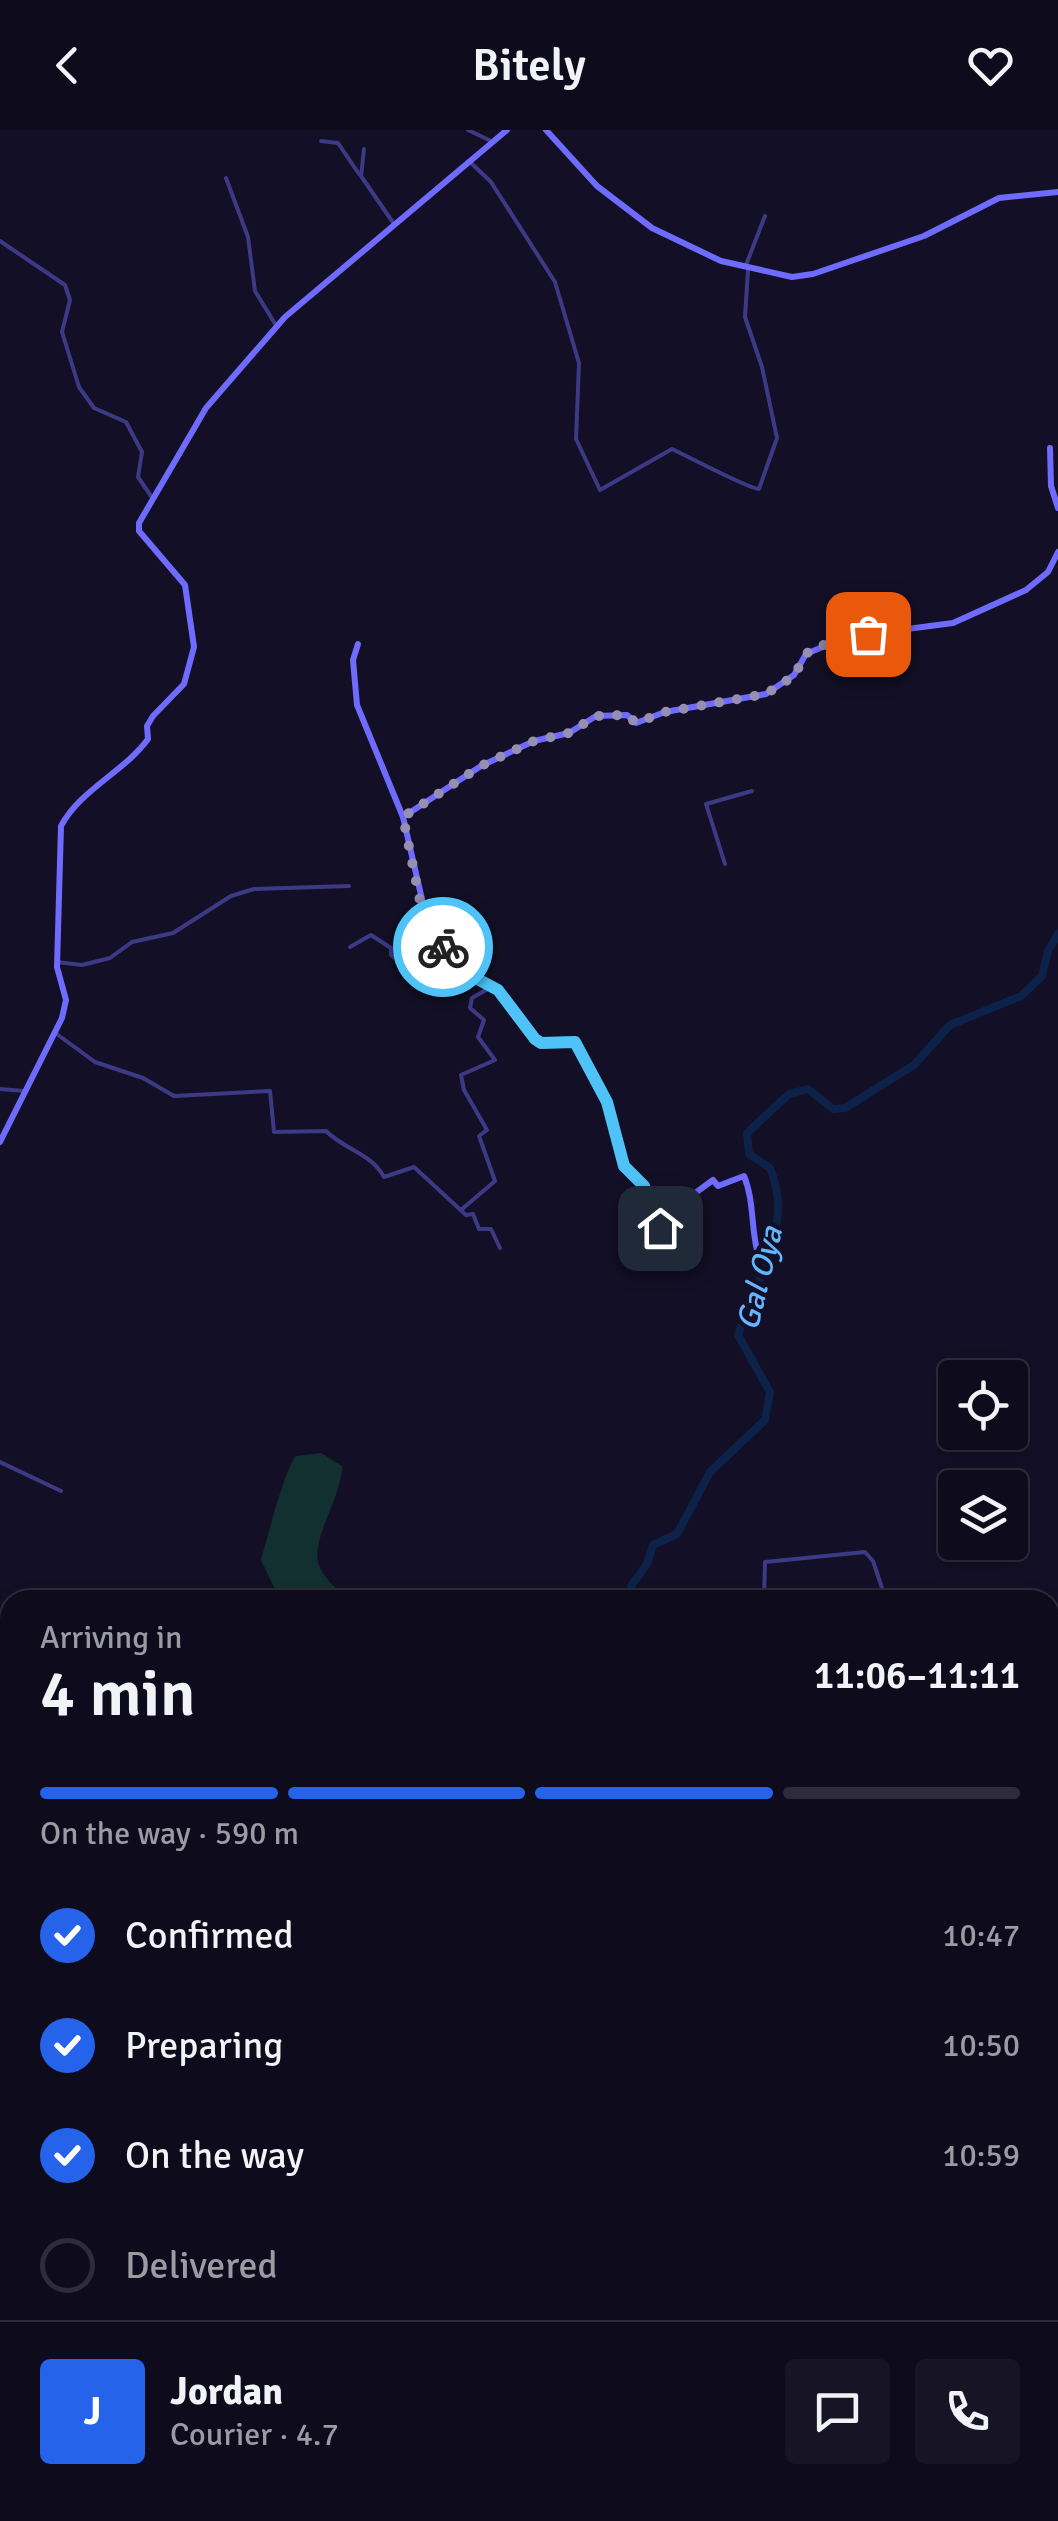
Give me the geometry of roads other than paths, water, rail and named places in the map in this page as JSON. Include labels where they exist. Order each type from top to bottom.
[{"type":"main road","points":[[0,1142],[66,1000],[58,962],[61,826],[98,785],[144,745],[152,716],[184,684],[191,668],[194,646],[184,584],[139,532],[153,499],[206,408],[277,327],[507,130]]},
{"type":"main road","points":[[546,130],[597,186],[646,224],[704,255],[804,277],[924,236],[1000,198],[1058,192]]},
{"type":"main road","points":[[1050,448],[1050,486],[1058,508]]},
{"type":"main road","points":[[403,817],[488,762],[534,741],[569,733],[596,716],[627,715],[636,723],[665,712],[766,694],[794,676],[806,654],[816,647],[855,634],[953,623],[1026,590],[1048,572],[1058,552]]},
{"type":"main road","points":[[358,644],[353,660],[357,705],[403,817],[421,906],[436,938],[468,974],[492,986],[535,1039],[541,1043],[575,1042],[584,1052],[616,1127],[624,1166],[644,1186],[648,1201],[644,1216],[654,1228],[660,1228],[656,1217],[664,1216],[713,1180],[718,1186],[744,1176],[752,1204],[750,1232],[757,1250]]},
{"type":"street","points":[[468,130],[491,140]]},
{"type":"street","points":[[321,141],[338,142],[394,224]]},
{"type":"street","points":[[361,176],[364,149]]},
{"type":"street","points":[[470,162],[492,182],[555,282],[578,359],[576,439],[600,490],[672,450],[710,465],[750,490],[759,489],[777,438],[762,367],[745,317],[749,265],[765,216]]},
{"type":"street","points":[[226,178],[248,237],[255,291],[277,327]]},
{"type":"street","points":[[0,242],[67,287],[70,300],[62,332],[76,378],[92,406],[126,422],[142,452],[138,477],[153,499]]},
{"type":"street","points":[[725,864],[706,804],[752,792]]},
{"type":"street","points":[[58,962],[82,965],[104,960],[132,942],[173,932],[231,896],[254,889],[348,886]]},
{"type":"street","points":[[350,946],[370,935],[391,948],[405,966],[416,964],[436,938]]},
{"type":"street","points":[[461,1210],[495,1181],[479,1136],[487,1130],[464,1090],[461,1076],[495,1060],[478,1038],[484,1020],[470,1008],[472,998],[492,986]]},
{"type":"street","points":[[54,1032],[96,1062],[144,1078],[168,1094],[270,1091],[274,1132],[326,1132],[340,1146],[375,1162],[384,1177],[414,1167],[466,1215],[474,1214],[478,1230],[491,1229],[500,1248]]},
{"type":"street","points":[[0,1088],[24,1092]]},
{"type":"street","points":[[0,1462],[61,1491]]},
{"type":"street","points":[[764,1590],[765,1562],[865,1552],[873,1562],[883,1590]]},
{"type":"waterway","name":"Gal Oya","points":[[633,1590],[631,1586],[647,1564],[653,1545],[677,1534],[710,1472],[765,1420],[770,1392],[738,1335],[770,1253],[778,1211],[770,1168],[749,1154],[747,1133],[789,1094],[808,1089],[833,1109],[845,1108],[914,1065],[950,1025],[1021,996],[1042,976],[1048,951],[1058,934]]}]
